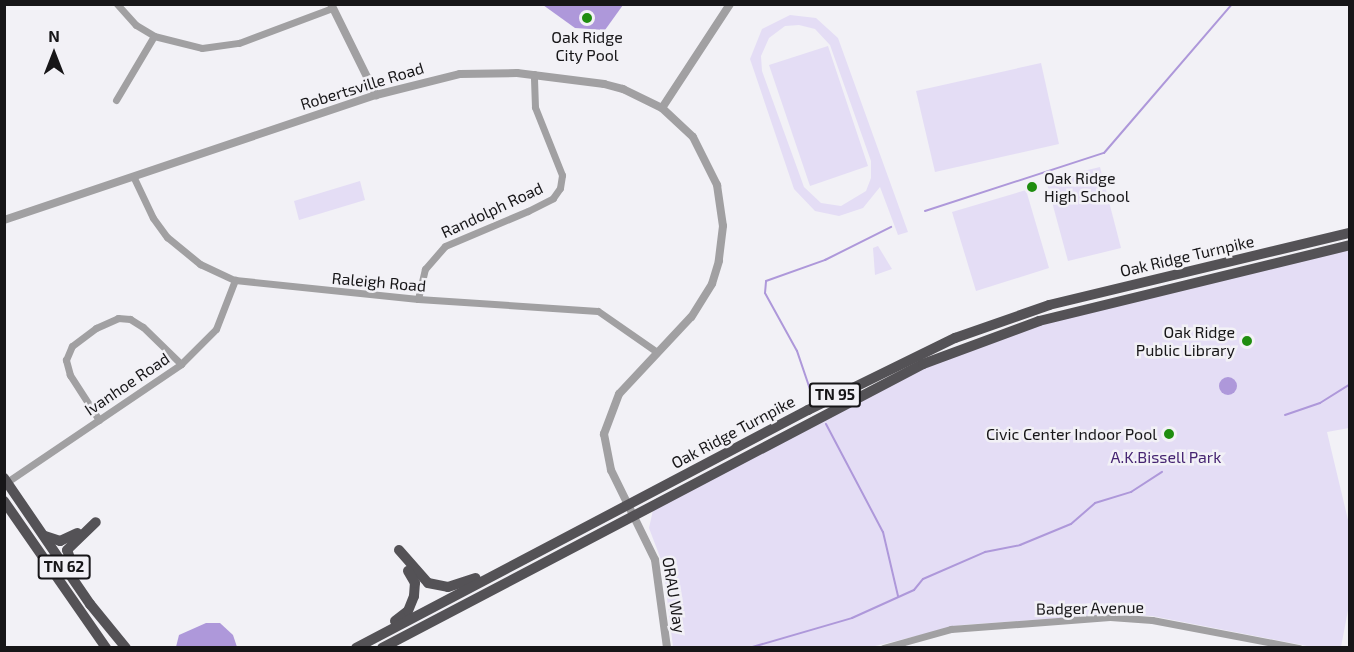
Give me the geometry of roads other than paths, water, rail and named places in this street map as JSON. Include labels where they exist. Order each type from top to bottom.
[{"type":"highway","points":[[1295,246],[1321,234],[1350,227]]},
{"type":"highway","name":"Oak Ridge Turnpike","points":[[356,648],[884,370],[955,338],[1049,305],[1350,233]]},
{"type":"highway","name":"Oak Ridge Turnpike","points":[[382,648],[890,381],[997,334],[1078,310],[1350,245]]},
{"type":"highway","name":"TN 62","points":[[6,481],[108,628],[126,648]]},
{"type":"highway","name":"TN 62","points":[[4,501],[106,648]]},
{"type":"highway","points":[[44,536],[60,541],[96,522],[72,542],[67,558],[108,628]]},
{"type":"highway","points":[[351,648],[405,615],[411,604],[415,583],[399,558],[399,550],[423,580],[448,587],[548,548]]},
{"type":"street","points":[[117,4],[136,26],[154,36],[188,48],[228,46],[331,6],[376,95]]},
{"type":"street","points":[[662,108],[730,4]]},
{"type":"street","points":[[116,100],[154,36]]},
{"type":"street","name":"Robertsville Road","points":[[4,220],[376,95],[460,74],[534,74],[623,89],[662,108],[693,137],[710,166],[720,197],[723,236],[719,261],[702,302],[619,394],[605,423],[608,461],[635,515]]},
{"type":"street","name":"Randolph Road","points":[[418,299],[425,269],[445,246],[528,211],[553,198],[560,188],[562,175],[535,107],[534,74]]},
{"type":"street","name":"Raleigh Road","points":[[134,177],[153,218],[167,237],[200,264],[235,280],[418,299],[598,311],[657,352]]},
{"type":"street","name":"Ivanhoe Road","points":[[6,481],[181,364],[216,329],[235,280]]},
{"type":"street","points":[[99,420],[70,375],[66,360],[72,346],[96,328],[118,318],[130,319],[143,327],[181,364]]},
{"type":"street","name":"ORAU Way","points":[[635,515],[655,560],[667,648]]},
{"type":"street","name":"Badger Avenue","points":[[883,648],[951,629],[1110,617],[1152,620],[1257,638],[1299,648]]},
{"type":"street","points":[[1255,648],[1257,638]]},
{"type":"waterway","points":[[925,211],[1104,153],[1232,4]]},
{"type":"waterway","points":[[813,398],[797,351],[765,293],[766,281],[825,260],[891,227]]},
{"type":"waterway","points":[[1285,415],[1320,403],[1350,384]]},
{"type":"waterway","points":[[826,424],[883,532],[898,596]]},
{"type":"waterway","points":[[749,648],[852,618],[914,590],[923,579],[985,552],[1020,545],[1071,524],[1095,503],[1131,492],[1162,472]]},
{"type":"place","name":"Oak Ridge City Pool","points":[[587,18]]},
{"type":"place","name":"Oak Ridge High School","points":[[1032,187]]},
{"type":"place","name":"Oak Ridge Public Library","points":[[1247,341]]},
{"type":"place","name":"Civic Center Indoor Pool","points":[[1169,434]]},
{"type":"park label","name":"A.K.Bissell Park","points":[[1166,457]]}]
